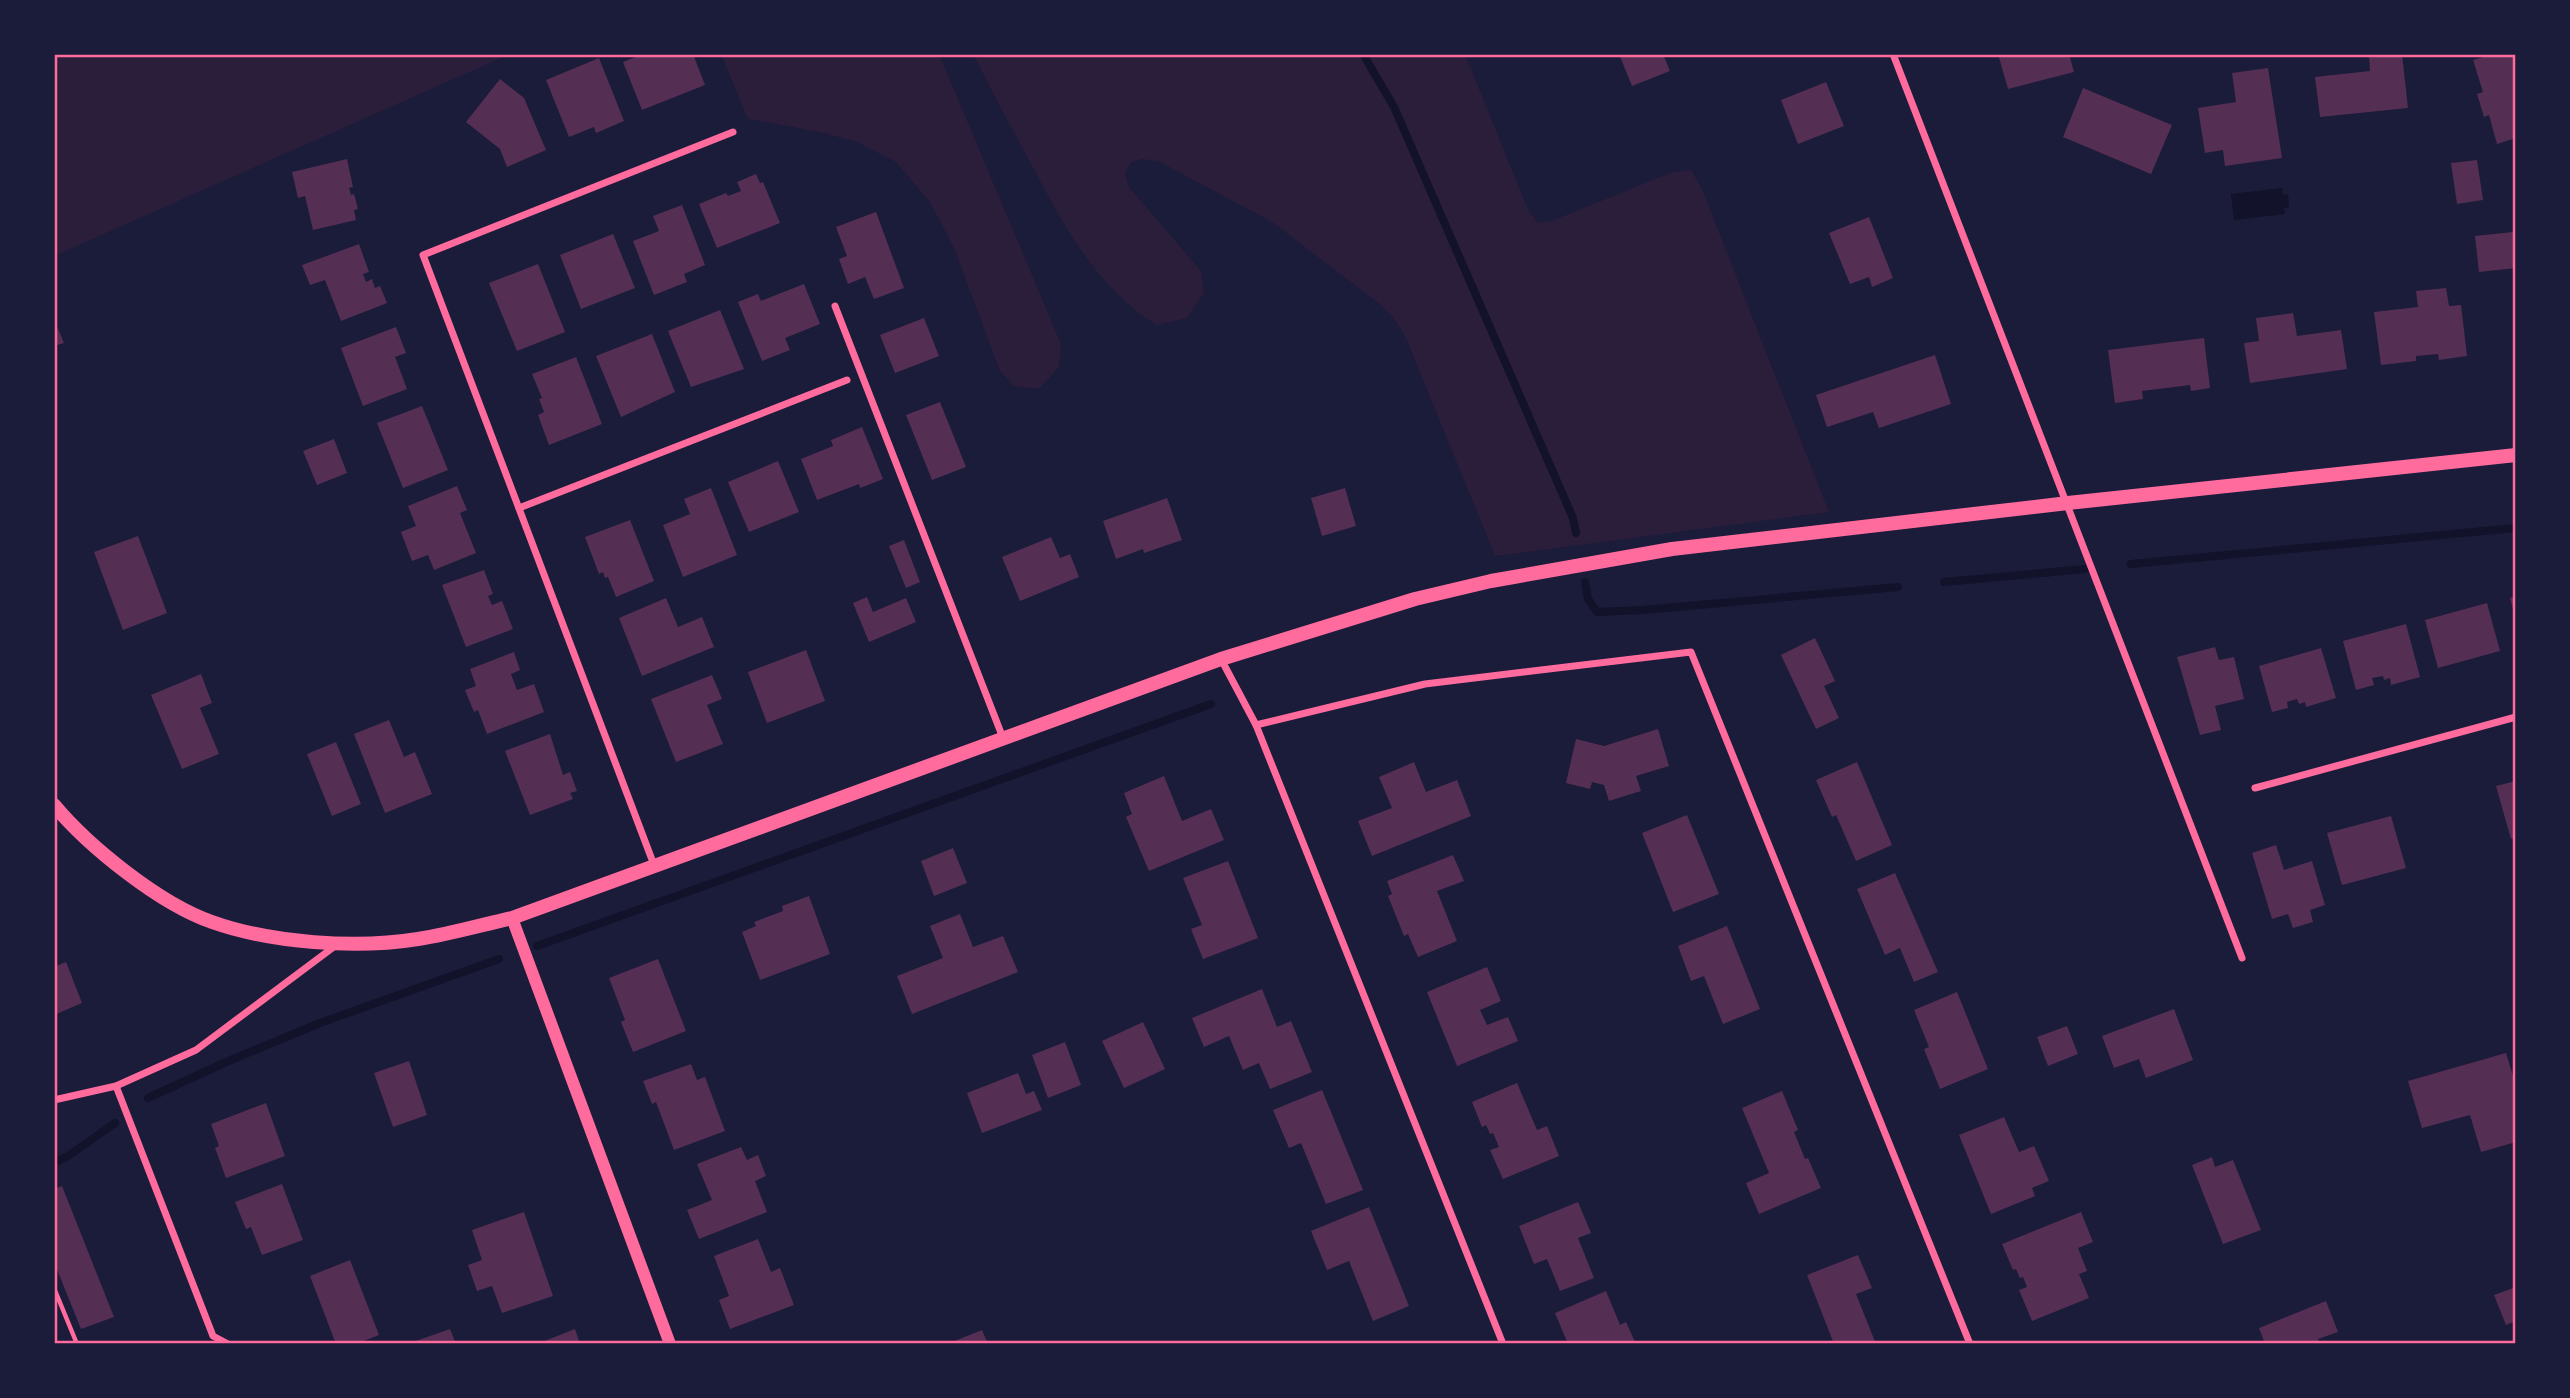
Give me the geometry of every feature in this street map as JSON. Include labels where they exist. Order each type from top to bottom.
[{"type":"main road","points":[[54,805],[107,857],[162,896],[210,922],[270,938],[338,943],[417,939],[512,918],[1221,659],[1415,599],[1504,579],[1672,549],[2516,455]]},
{"type":"street","points":[[1893,54],[2242,958]]},
{"type":"street","points":[[654,866],[423,255],[733,132]]},
{"type":"street","points":[[835,306],[1003,738]]},
{"type":"street","points":[[519,508],[847,380]]},
{"type":"street","points":[[1256,725],[1424,684],[1691,652],[1970,1344]]},
{"type":"street","points":[[1221,659],[1256,725],[1503,1344]]},
{"type":"street","points":[[2255,788],[2516,717]]},
{"type":"street","points":[[512,918],[670,1344]]},
{"type":"street","points":[[54,1100],[116,1086],[196,1050],[338,943]]},
{"type":"street","points":[[116,1086],[213,1336],[228,1344]]},
{"type":"path","points":[[54,1287],[77,1344]]},
{"type":"shaded area","points":[[54,54],[510,54],[54,256]]},
{"type":"shaded area","points":[[721,54],[939,54],[1061,344],[1059,367],[1039,389],[1014,386],[1000,371],[954,248],[930,202],[896,162],[857,142],[820,132],[748,119]]},
{"type":"shaded area","points":[[973,54],[1465,54],[1528,210],[1538,223],[1554,220],[1670,173],[1691,170],[1702,189],[1829,512],[1495,556],[1406,338],[1394,318],[1380,304],[1272,222],[1158,161],[1141,159],[1130,163],[1125,173],[1129,187],[1201,271],[1204,293],[1187,318],[1157,325],[1135,310],[1116,292],[1082,251],[1053,205]]},
{"type":"shaded area","points":[[2282,188],[2283,195],[2288,194],[2289,207],[2284,208],[2285,214],[2234,220],[2231,194]]},
{"type":"building","points":[[643,54],[693,54],[705,85],[642,110],[623,62]]},
{"type":"building","points":[[1619,54],[1663,54],[1670,71],[1632,86]]},
{"type":"building","points":[[1998,54],[2069,54],[2074,72],[2008,89]]},
{"type":"building","points":[[2402,54],[2408,108],[2320,117],[2315,77],[2370,71],[2369,56]]},
{"type":"building","points":[[2493,54],[2513,54],[2516,64],[2516,138],[2497,144],[2489,115],[2484,117],[2477,94],[2483,92],[2473,60]]},
{"type":"building","points":[[599,58],[624,121],[596,133],[594,127],[569,137],[546,80]]},
{"type":"building","points":[[2268,68],[2282,158],[2225,166],[2223,150],[2205,153],[2198,108],[2236,102],[2232,73]]},
{"type":"building","points":[[500,79],[524,98],[546,150],[507,167],[500,149],[466,122]]},
{"type":"building","points":[[1826,82],[1844,126],[1798,144],[1781,100]]},
{"type":"building","points":[[2083,88],[2172,125],[2151,174],[2063,137]]},
{"type":"building","points":[[347,159],[353,187],[349,188],[351,195],[354,194],[358,209],[354,210],[356,220],[313,230],[305,196],[298,198],[292,172]]},
{"type":"building","points":[[2477,160],[2483,200],[2457,204],[2451,163]]},
{"type":"building","points":[[756,174],[760,183],[763,182],[780,223],[717,248],[699,204],[726,193],[728,196],[741,191],[737,182]]},
{"type":"building","points":[[682,205],[705,265],[684,274],[687,282],[654,295],[633,241],[659,231],[653,216]]},
{"type":"building","points":[[876,212],[904,288],[874,299],[865,277],[848,284],[839,259],[847,256],[836,227]]},
{"type":"building","points":[[1869,217],[1893,278],[1872,287],[1869,277],[1850,284],[1829,233]]},
{"type":"building","points":[[2513,232],[2516,268],[2479,272],[2475,236]]},
{"type":"building","points":[[613,234],[635,288],[581,309],[560,255]]},
{"type":"building","points":[[359,244],[369,272],[363,274],[366,282],[372,279],[375,288],[380,286],[387,303],[341,321],[325,280],[310,285],[302,265]]},
{"type":"building","points":[[538,264],[565,332],[517,351],[489,283]]},
{"type":"building","points":[[804,284],[820,324],[785,338],[790,350],[762,361],[738,302],[758,294],[761,301]]},
{"type":"building","points":[[2446,288],[2449,306],[2461,305],[2467,356],[2439,360],[2438,354],[2416,356],[2416,361],[2381,365],[2374,312],[2418,307],[2416,291]]},
{"type":"building","points":[[720,310],[744,369],[691,387],[668,331]]},
{"type":"building","points":[[2293,313],[2297,336],[2341,330],[2347,369],[2250,383],[2244,343],[2259,341],[2256,318]]},
{"type":"building","points":[[924,318],[939,356],[895,373],[880,335]]},
{"type":"building","points":[[54,319],[64,343],[54,346]]},
{"type":"building","points":[[396,327],[406,353],[395,357],[407,389],[363,406],[341,348]]},
{"type":"building","points":[[652,334],[675,392],[621,417],[596,356]]},
{"type":"building","points":[[2204,338],[2210,388],[2191,391],[2190,385],[2142,391],[2143,399],[2115,403],[2108,350]]},
{"type":"building","points":[[1935,355],[1951,404],[1879,428],[1873,412],[1827,427],[1816,395]]},
{"type":"building","points":[[576,357],[602,424],[549,445],[538,415],[544,412],[539,399],[542,398],[532,374]]},
{"type":"building","points":[[940,402],[966,467],[932,480],[906,415]]},
{"type":"building","points":[[422,406],[448,470],[403,488],[377,423]]},
{"type":"building","points":[[862,427],[883,479],[860,488],[859,484],[817,500],[801,459],[833,446],[831,440]]},
{"type":"building","points":[[334,439],[347,473],[317,485],[303,451]]},
{"type":"building","points":[[778,461],[799,512],[749,532],[728,482]]},
{"type":"building","points":[[457,486],[467,510],[460,513],[476,553],[434,570],[428,555],[412,561],[401,532],[416,526],[408,506]]},
{"type":"building","points":[[711,488],[737,555],[683,577],[663,525],[690,514],[684,499]]},
{"type":"building","points":[[1345,488],[1356,526],[1322,536],[1311,498]]},
{"type":"building","points":[[1167,498],[1182,540],[1144,553],[1143,549],[1116,559],[1103,521]]},
{"type":"building","points":[[630,520],[654,581],[616,597],[608,577],[605,578],[603,572],[599,574],[585,537]]},
{"type":"building","points":[[138,536],[167,613],[123,630],[94,552]]},
{"type":"building","points":[[1051,537],[1060,558],[1070,554],[1079,577],[1020,601],[1002,557]]},
{"type":"building","points":[[904,540],[920,582],[906,588],[889,546]]},
{"type":"building","points":[[484,570],[493,594],[488,596],[492,605],[502,601],[513,629],[466,647],[442,585]]},
{"type":"building","points":[[2516,596],[2516,617],[2515,617],[2510,598]]},
{"type":"building","points":[[867,597],[873,612],[906,598],[916,622],[869,642],[853,603]]},
{"type":"building","points":[[666,598],[678,627],[702,617],[714,647],[642,676],[619,618]]},
{"type":"building","points":[[2487,603],[2500,651],[2438,668],[2425,620]]},
{"type":"building","points":[[2406,624],[2420,677],[2391,685],[2390,678],[2372,678],[2374,685],[2356,690],[2343,641]]},
{"type":"building","points":[[1815,638],[1835,681],[1824,686],[1839,718],[1816,729],[1781,655]]},
{"type":"building","points":[[2215,647],[2219,660],[2234,657],[2244,699],[2215,706],[2221,730],[2200,735],[2177,657]]},
{"type":"building","points":[[2321,648],[2336,698],[2306,707],[2305,702],[2299,704],[2297,699],[2287,702],[2288,708],[2272,712],[2259,666]]},
{"type":"building","points":[[806,650],[825,701],[767,723],[748,672]]},
{"type":"building","points":[[514,652],[520,670],[511,674],[517,690],[534,684],[544,712],[487,734],[478,710],[474,712],[465,690],[476,686],[470,669]]},
{"type":"building","points":[[201,674],[212,703],[200,708],[219,754],[182,769],[151,695]]},
{"type":"building","points":[[712,675],[722,699],[707,705],[723,744],[676,762],[651,699]]},
{"type":"building","points":[[389,720],[404,757],[415,752],[432,794],[385,813],[354,734]]},
{"type":"building","points":[[1658,729],[1669,766],[1636,776],[1641,791],[1609,801],[1604,785],[1592,782],[1590,789],[1566,783],[1576,739],[1604,746]]},
{"type":"building","points":[[550,734],[563,775],[570,772],[577,791],[570,793],[573,799],[530,815],[505,751]]},
{"type":"building","points":[[336,742],[361,804],[332,816],[307,754]]},
{"type":"building","points":[[1414,762],[1426,792],[1457,780],[1471,816],[1372,856],[1358,821],[1392,808],[1379,777]]},
{"type":"building","points":[[1857,762],[1892,845],[1856,861],[1836,815],[1832,817],[1816,780]]},
{"type":"building","points":[[1164,776],[1182,821],[1211,809],[1224,840],[1149,871],[1126,817],[1132,814],[1124,793]]},
{"type":"building","points":[[2516,781],[2516,837],[2511,839],[2496,786]]},
{"type":"building","points":[[1687,815],[1719,894],[1673,912],[1642,833]]},
{"type":"building","points":[[2391,816],[2406,868],[2342,885],[2327,833]]},
{"type":"building","points":[[2276,845],[2284,870],[2312,861],[2325,905],[2310,910],[2313,922],[2293,928],[2288,914],[2272,919],[2252,853]]},
{"type":"building","points":[[953,848],[967,883],[934,896],[921,861]]},
{"type":"building","points":[[1453,855],[1464,881],[1437,891],[1457,941],[1418,957],[1408,934],[1404,936],[1388,896],[1392,894],[1387,881]]},
{"type":"building","points":[[1228,861],[1258,938],[1203,959],[1191,929],[1202,925],[1183,878]]},
{"type":"building","points":[[1895,873],[1938,972],[1914,982],[1900,948],[1885,955],[1857,889]]},
{"type":"building","points":[[809,896],[830,954],[760,980],[742,932],[756,926],[754,922],[783,911],[782,906]]},
{"type":"building","points":[[960,914],[973,947],[1003,936],[1018,972],[912,1014],[897,976],[943,958],[930,926]]},
{"type":"building","points":[[1727,926],[1760,1009],[1723,1024],[1704,976],[1691,981],[1678,946]]},
{"type":"building","points":[[658,959],[686,1031],[633,1052],[621,1022],[625,1020],[609,978]]},
{"type":"building","points":[[66,962],[82,1003],[54,1015],[54,967]]},
{"type":"building","points":[[1487,967],[1501,1001],[1480,1010],[1487,1025],[1508,1017],[1518,1041],[1457,1066],[1427,992]]},
{"type":"building","points":[[1262,989],[1277,1027],[1291,1021],[1312,1072],[1270,1089],[1259,1063],[1243,1070],[1229,1036],[1204,1047],[1192,1018]]},
{"type":"building","points":[[1957,992],[1988,1069],[1940,1089],[1924,1049],[1929,1047],[1914,1010]]},
{"type":"building","points":[[2174,1009],[2193,1060],[2146,1078],[2139,1059],[2114,1068],[2102,1036]]},
{"type":"building","points":[[1143,1022],[1165,1069],[1124,1088],[1102,1041]]},
{"type":"building","points":[[2067,1026],[2078,1054],[2048,1066],[2037,1037]]},
{"type":"building","points":[[1065,1042],[1081,1085],[1048,1098],[1032,1055]]},
{"type":"building","points":[[2506,1053],[2516,1086],[2516,1142],[2481,1152],[2470,1115],[2422,1128],[2408,1081]]},
{"type":"building","points":[[409,1061],[427,1115],[393,1127],[374,1073]]},
{"type":"building","points":[[691,1064],[697,1080],[705,1077],[725,1131],[674,1150],[656,1102],[652,1104],[643,1081]]},
{"type":"building","points":[[1018,1073],[1026,1094],[1034,1091],[1042,1110],[982,1133],[967,1093]]},
{"type":"building","points":[[1517,1083],[1537,1130],[1547,1126],[1559,1156],[1503,1179],[1490,1150],[1499,1147],[1493,1133],[1490,1134],[1486,1125],[1482,1127],[1472,1102]]},
{"type":"building","points":[[1322,1090],[1363,1190],[1326,1204],[1301,1143],[1289,1148],[1273,1110]]},
{"type":"building","points":[[1782,1091],[1798,1130],[1794,1132],[1821,1188],[1759,1214],[1746,1183],[1769,1173],[1742,1108]]},
{"type":"building","points":[[266,1103],[285,1156],[226,1178],[215,1148],[219,1146],[211,1124]]},
{"type":"building","points":[[2004,1117],[2019,1152],[2034,1146],[2049,1181],[2032,1188],[2035,1196],[1991,1214],[1959,1135]]},
{"type":"building","points":[[741,1147],[747,1160],[758,1155],[766,1176],[755,1181],[767,1212],[699,1239],[687,1210],[712,1200],[697,1164]]},
{"type":"building","points":[[2212,1157],[2215,1167],[2233,1160],[2261,1230],[2223,1244],[2192,1165]]},
{"type":"building","points":[[282,1184],[303,1240],[262,1255],[251,1227],[246,1229],[235,1202]]},
{"type":"building","points":[[62,1186],[114,1317],[81,1329],[54,1262],[54,1189]]},
{"type":"building","points":[[1578,1202],[1591,1233],[1578,1238],[1594,1278],[1560,1291],[1547,1259],[1534,1264],[1519,1226]]},
{"type":"building","points":[[1369,1207],[1409,1306],[1373,1321],[1349,1261],[1327,1270],[1311,1231]]},
{"type":"building","points":[[524,1212],[553,1296],[502,1313],[492,1286],[477,1291],[468,1265],[482,1260],[472,1230]]},
{"type":"building","points":[[2081,1212],[2093,1242],[2078,1248],[2087,1271],[2079,1274],[2089,1298],[2032,1321],[2019,1290],[2027,1287],[2023,1277],[2020,1278],[2016,1269],[2013,1270],[2002,1244]]},
{"type":"building","points":[[758,1239],[771,1272],[780,1268],[794,1305],[730,1329],[719,1300],[729,1296],[714,1256]]},
{"type":"building","points":[[1858,1255],[1872,1288],[1856,1294],[1876,1344],[1834,1344],[1807,1275]]},
{"type":"building","points":[[350,1260],[379,1335],[356,1344],[336,1344],[310,1276]]},
{"type":"building","points":[[2516,1287],[2516,1321],[2506,1325],[2494,1295]]},
{"type":"building","points":[[1606,1291],[1620,1325],[1626,1322],[1636,1344],[1575,1344],[1574,1341],[1568,1344],[1555,1313]]},
{"type":"building","points":[[2326,1301],[2338,1332],[2318,1339],[2320,1344],[2265,1344],[2259,1328]]},
{"type":"building","points":[[450,1329],[456,1344],[410,1343]]},
{"type":"building","points":[[575,1329],[580,1344],[537,1344]]},
{"type":"building","points":[[982,1330],[988,1344],[947,1344]]},
{"type":"waterway","points":[[1363,54],[1394,107],[1573,518],[1576,533]]},
{"type":"waterway","points":[[2131,564],[2516,528]]},
{"type":"waterway","points":[[1944,582],[2085,569]]},
{"type":"waterway","points":[[1585,582],[1588,599],[1597,612],[1898,587]]},
{"type":"waterway","points":[[537,946],[1211,704]]},
{"type":"waterway","points":[[148,1098],[320,1023],[499,959]]},
{"type":"waterway","points":[[54,1163],[115,1123]]}]
